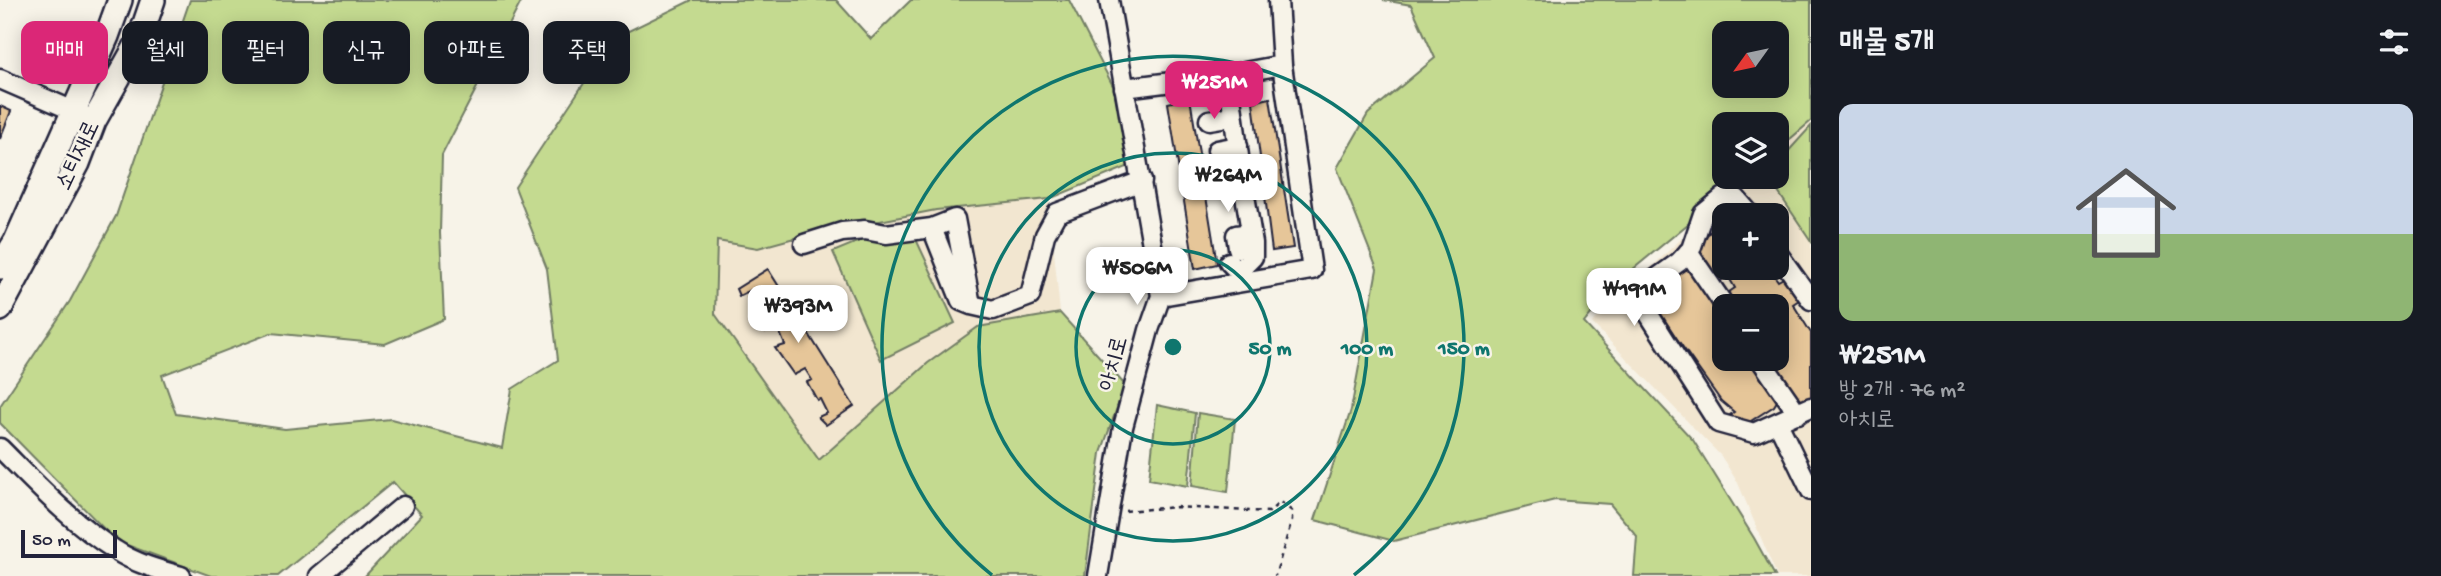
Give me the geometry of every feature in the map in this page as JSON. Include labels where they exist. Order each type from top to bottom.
[{"type":"main road","name":"소티재로","points":[[0,267],[16,241],[107,36],[120,0]]},
{"type":"main road","name":"소티재로","points":[[0,309],[78,163],[94,121],[139,41],[153,0]]},
{"type":"street","name":"아치로","points":[[1098,576],[1123,427],[1161,296],[1109,0]]},
{"type":"street","points":[[1161,296],[1312,271],[1282,65],[1278,0]]},
{"type":"street","points":[[1124,88],[1228,75],[1282,65]]},
{"type":"street","points":[[1228,75],[1242,178],[1238,210],[1251,233],[1253,257],[1244,266],[1235,268],[1234,255]]},
{"type":"street","points":[[0,79],[73,109],[94,121]]},
{"type":"street","points":[[1209,120],[1233,116]]},
{"type":"street","points":[[1217,150],[1237,146]]},
{"type":"street","points":[[1223,181],[1242,178]]},
{"type":"street","points":[[932,228],[961,301],[993,310],[1030,296],[1045,235],[1057,213],[1142,181]]},
{"type":"street","points":[[1717,203],[1724,197],[1736,198],[1740,203]]},
{"type":"street","points":[[1712,207],[1703,214],[1688,252],[1679,262],[1640,290],[1639,299],[1718,423],[1754,433],[1805,410],[1771,371]]},
{"type":"street","points":[[804,244],[842,232],[865,230],[886,234],[932,228],[955,219],[971,305]]},
{"type":"street","points":[[1688,252],[1717,294]]},
{"type":"street","points":[[1789,269],[1811,300]]},
{"type":"street","points":[[1778,423],[1811,491]]},
{"type":"street","points":[[0,448],[55,504],[116,551],[181,576]]},
{"type":"street","points":[[319,576],[402,506]]},
{"type":"path","points":[[1109,512],[1177,508],[1269,512],[1280,502],[1292,511],[1292,520],[1275,576]]},
{"type":"shaded area","points":[[1811,110],[1811,576],[1777,576],[1738,483],[1721,456],[1592,323],[1712,210],[1712,280],[1789,280],[1789,203],[1719,203],[1734,189],[1789,189],[1789,133]]},
{"type":"shaded area","points":[[1049,199],[1060,313],[978,327],[928,363],[819,460],[715,314],[716,241],[758,248],[838,226],[849,227],[936,210]]},
{"type":"green space","points":[[190,0],[522,0],[511,21],[424,21],[424,84],[479,84],[442,155],[440,233],[444,319],[385,344],[271,333],[162,375],[176,414],[285,429],[391,419],[502,448],[512,389],[558,360],[547,269],[515,187],[583,84],[630,84],[630,30],[692,0],[836,0],[871,39],[911,0],[1069,0],[1113,86],[1132,165],[1049,199],[936,210],[849,227],[838,226],[758,248],[717,241],[715,314],[819,460],[928,363],[978,327],[1060,313],[1125,385],[1101,453],[1085,576],[365,576],[422,515],[393,482],[278,576],[211,576],[116,541],[0,423],[0,406],[70,301],[116,216],[161,84],[208,84],[208,21],[183,21]]},
{"type":"green space","points":[[1383,0],[1811,0],[1811,121],[1789,140],[1789,112],[1712,112],[1712,189],[1730,189],[1615,284],[1584,323],[1693,440],[1775,576],[1634,576],[1637,536],[1610,504],[1555,500],[1394,541],[1315,520],[1351,410],[1377,269],[1337,168],[1368,114],[1435,58],[1411,5]]},
{"type":"green space","points":[[1811,126],[1811,241],[1789,208],[1789,203],[1785,203],[1776,189],[1789,189],[1789,151]]},
{"type":"green space","points":[[869,237],[877,242],[915,237],[955,323],[881,360],[833,252]]},
{"type":"green space","points":[[1157,405],[1195,413],[1188,486],[1149,479]]},
{"type":"green space","points":[[1198,413],[1235,419],[1228,492],[1192,486]]},
{"type":"building","points":[[1190,98],[1217,264],[1195,269],[1168,103]]},
{"type":"building","points":[[1270,98],[1293,248],[1272,251],[1253,102]]},
{"type":"building","points":[[0,106],[11,111],[0,139]]},
{"type":"building","points":[[1712,230],[1712,275],[1690,252]]},
{"type":"building","points":[[1688,264],[1712,297],[1712,371],[1762,371],[1779,398],[1774,406],[1740,428],[1730,415],[1734,412],[1721,401],[1665,322],[1659,324],[1645,304]]},
{"type":"building","points":[[768,269],[854,406],[826,425],[818,417],[827,413],[807,382],[812,380],[805,369],[794,375],[775,348],[785,345],[778,328],[766,332],[757,308],[764,306],[751,290],[739,296],[736,289]]},
{"type":"building","points":[[1789,279],[1802,298],[1793,304],[1811,333],[1811,397],[1798,409],[1777,371],[1789,371],[1789,294],[1726,294],[1735,288],[1730,280]]}]
